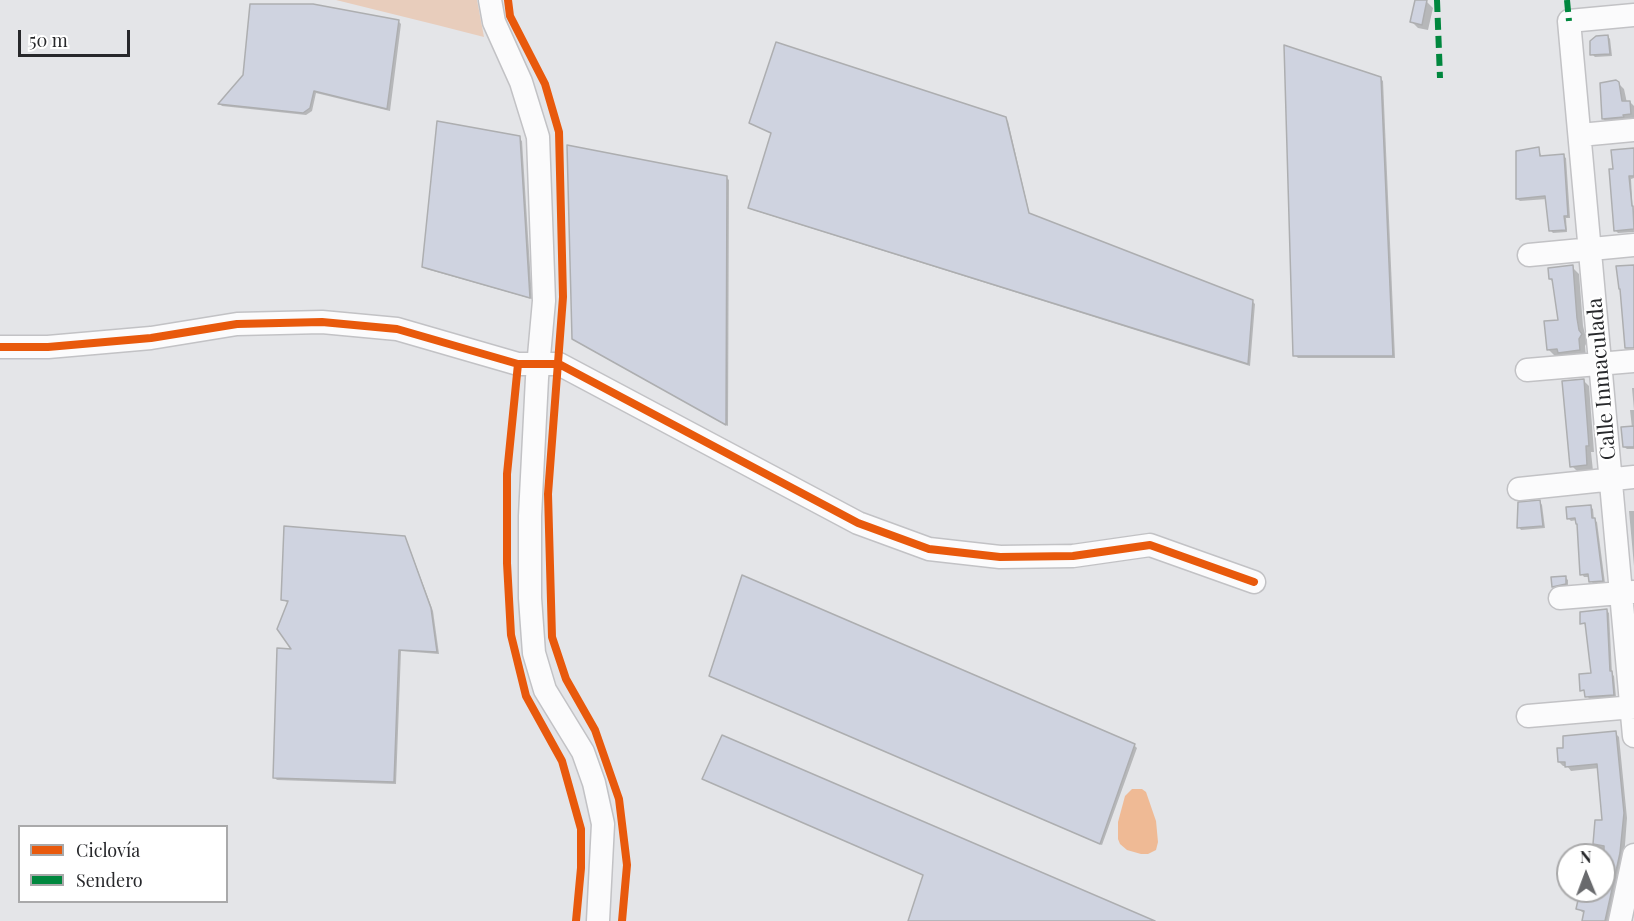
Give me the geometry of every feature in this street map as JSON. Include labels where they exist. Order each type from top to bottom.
[{"type":"street","points":[[490,0],[494,22],[521,82],[538,136],[544,301],[530,516],[530,598],[534,653],[545,690],[583,752],[594,783],[603,824],[598,921]]},
{"type":"street","name":"Calle Inmaculada","points":[[1634,15],[1569,21],[1611,480],[1628,592],[1634,736]]},
{"type":"street","points":[[1580,135],[1634,130]]},
{"type":"street","points":[[1528,255],[1634,245]]},
{"type":"street","points":[[0,347],[48,347],[151,338],[237,324],[322,322],[397,329],[518,363],[559,364],[858,523],[928,549],[1021,557],[1073,556],[1150,545],[1254,582]]},
{"type":"street","points":[[1527,370],[1634,361]]},
{"type":"street","points":[[1519,489],[1634,477]]},
{"type":"street","points":[[1560,598],[1628,592]]},
{"type":"street","points":[[1528,716],[1633,707]]},
{"type":"street","points":[[1620,921],[1634,855]]},
{"type":"shaded area","points":[[336,0],[477,0],[484,37],[437,25]]},
{"type":"shaded area","points":[[1132,789],[1142,789],[1146,792],[1156,821],[1158,842],[1156,850],[1148,854],[1127,850],[1118,839],[1118,822],[1125,796]]},
{"type":"building","points":[[1415,0],[1427,0],[1422,25],[1410,22]]},
{"type":"building","points":[[250,4],[313,4],[399,20],[387,109],[314,91],[310,108],[303,113],[218,104],[243,75]]},
{"type":"building","points":[[1608,35],[1610,54],[1590,55],[1590,41],[1596,36]]},
{"type":"building","points":[[776,42],[1006,117],[1029,213],[1253,300],[1248,364],[748,208],[771,133],[749,123]]},
{"type":"building","points":[[1284,45],[1381,77],[1393,356],[1293,356]]},
{"type":"building","points":[[1616,80],[1619,82],[1622,101],[1630,101],[1631,114],[1602,119],[1600,83]]},
{"type":"building","points":[[437,121],[520,136],[530,298],[422,267]]},
{"type":"building","points":[[567,145],[727,176],[726,425],[572,339]]},
{"type":"building","points":[[1539,147],[1540,156],[1564,154],[1568,216],[1564,216],[1566,230],[1549,231],[1545,196],[1516,199],[1516,151]]},
{"type":"building","points":[[1634,148],[1634,176],[1629,176],[1634,229],[1614,231],[1609,169],[1613,169],[1611,150]]},
{"type":"building","points":[[1573,265],[1577,318],[1582,334],[1579,339],[1580,350],[1558,353],[1557,349],[1547,350],[1544,321],[1558,320],[1552,279],[1549,279],[1548,268]]},
{"type":"building","points":[[1634,265],[1634,348],[1625,348],[1616,266]]},
{"type":"building","points":[[1584,379],[1589,446],[1586,446],[1587,465],[1570,467],[1562,381]]},
{"type":"building","points":[[1634,426],[1634,447],[1623,447],[1621,427]]},
{"type":"building","points":[[1540,500],[1543,526],[1517,528],[1518,502]]},
{"type":"building","points":[[1591,505],[1592,518],[1595,518],[1603,581],[1589,582],[1588,574],[1580,575],[1577,524],[1575,518],[1567,519],[1566,507]]},
{"type":"building","points":[[284,526],[405,536],[431,608],[437,652],[399,650],[394,782],[273,778],[277,648],[291,649],[277,629],[288,601],[281,600]]},
{"type":"building","points":[[742,575],[1135,744],[1100,844],[709,676]]},
{"type":"building","points":[[1566,576],[1566,584],[1552,587],[1551,577]]},
{"type":"building","points":[[1607,609],[1610,671],[1612,671],[1614,695],[1585,697],[1584,690],[1580,691],[1579,674],[1591,673],[1585,623],[1580,624],[1580,612]]},
{"type":"building","points":[[1616,731],[1624,813],[1616,871],[1616,843],[1593,843],[1595,820],[1602,820],[1597,764],[1565,767],[1565,762],[1558,762],[1557,748],[1563,748],[1563,736]]},
{"type":"building","points":[[722,735],[1155,921],[908,921],[923,875],[702,779]]},
{"type":"building","points":[[1577,903],[1609,903],[1605,921],[1582,921],[1584,911],[1576,909]]},
{"type":"marked path","points":[[1437,0],[1440,78]]},
{"type":"marked path","points":[[1567,0],[1569,21]]},
{"type":"cycle path","points":[[508,0],[510,16],[545,84],[559,132],[563,297],[548,494],[552,637],[566,679],[595,730],[619,799],[627,865],[622,921]]},
{"type":"cycle path","points":[[0,347],[48,347],[151,338],[237,324],[322,322],[397,329],[518,364],[559,364],[858,523],[929,549],[1000,557],[1073,556],[1150,545],[1254,582]]},
{"type":"cycle path","points":[[518,364],[507,474],[507,563],[511,635],[526,696],[562,761],[581,829],[581,868],[576,921]]}]
